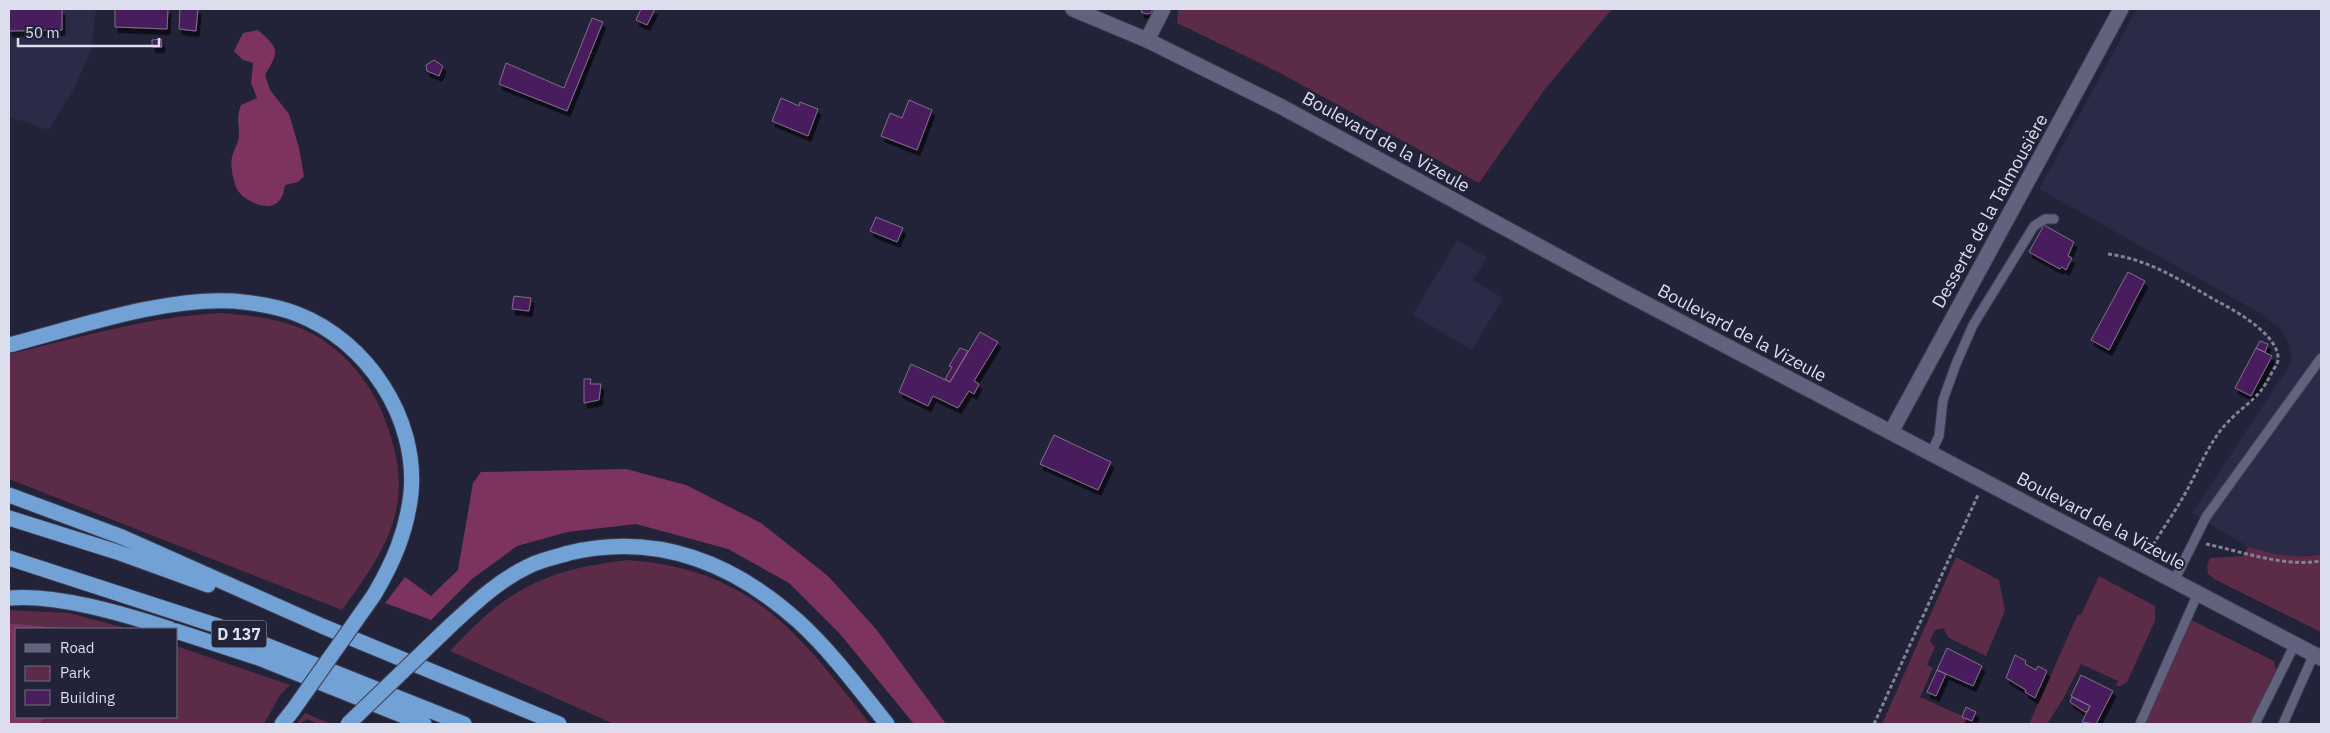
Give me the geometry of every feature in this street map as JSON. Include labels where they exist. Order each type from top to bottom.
[{"type":"highway","points":[[9,345],[159,308],[215,301],[256,303],[297,314],[333,332],[365,362],[384,387],[400,420],[406,438],[409,458],[411,493],[402,539],[390,567],[374,595],[282,724]]},
{"type":"highway","points":[[9,495],[122,537],[322,626]]},
{"type":"highway","name":"D 137","points":[[9,518],[117,552],[322,626],[559,724]]},
{"type":"highway","points":[[348,724],[451,625],[495,586],[530,565],[598,548],[645,547],[702,559],[724,568],[753,586],[777,604],[816,640],[887,724]]},
{"type":"highway","name":"D 137","points":[[9,558],[218,626],[464,724]]},
{"type":"highway","points":[[9,598],[59,601],[136,618],[167,628]]},
{"type":"highway","points":[[178,632],[259,658],[424,724]]},
{"type":"main road","name":"Boulevard de la Vizeule","points":[[1073,9],[1148,40],[1280,106],[1605,282],[2318,656]]},
{"type":"main road","points":[[1148,40],[1163,9]]},
{"type":"main road","name":"Desserte de la Talmousière","points":[[1891,432],[2122,9]]},
{"type":"lane","points":[[1931,453],[1939,436],[1943,400],[1973,325],[2034,226],[2045,219],[2054,219]]},
{"type":"lane","points":[[2174,581],[2206,517],[2321,358]]},
{"type":"lane","points":[[2140,724],[2198,593]]},
{"type":"lane","points":[[2256,724],[2295,644]]},
{"type":"lane","points":[[2282,724],[2318,656]]},
{"type":"path","points":[[2108,254],[2130,257],[2158,268],[2227,306],[2256,326],[2277,351],[2278,361],[2265,386],[2253,402],[2233,416],[2222,429],[2182,500],[2142,564]]},
{"type":"path","points":[[1874,724],[1984,481]]},
{"type":"path","points":[[2193,541],[2277,560],[2297,563],[2321,561]]},
{"type":"shaded area","points":[[9,9],[96,9],[91,51],[74,89],[49,130],[9,117]]},
{"type":"shaded area","points":[[2137,9],[2321,9],[2321,554],[2298,557],[2280,556],[2248,547],[2192,513],[2292,362],[2290,345],[2281,329],[2258,312],[2039,189]]},
{"type":"shaded area","points":[[258,30],[275,50],[273,60],[265,75],[270,90],[289,114],[299,148],[304,176],[298,182],[285,185],[280,200],[273,205],[267,206],[248,200],[239,192],[234,180],[231,164],[239,138],[239,110],[241,105],[257,98],[251,83],[253,63],[243,60],[234,51],[243,33]]},
{"type":"shaded area","points":[[1457,240],[1487,257],[1473,280],[1503,298],[1472,350],[1413,315]]},
{"type":"shaded area","points":[[626,469],[686,485],[761,523],[828,576],[876,629],[946,724],[914,724],[840,634],[789,583],[728,549],[636,524],[567,532],[517,546],[472,579],[431,620],[385,603],[405,577],[431,596],[458,570],[473,483],[481,472]]},
{"type":"shaded area","points":[[9,623],[62,628],[15,628],[15,718],[46,718],[38,724],[9,724]]},
{"type":"green space","points":[[1178,9],[1612,9],[1545,89],[1479,183],[1280,73],[1177,23]]},
{"type":"green space","points":[[222,313],[254,316],[286,323],[321,339],[336,350],[362,377],[373,393],[381,410],[391,437],[397,463],[398,499],[391,529],[377,558],[342,610],[9,479],[9,354],[141,323],[168,318]]},
{"type":"green space","points":[[2248,547],[2275,554],[2293,556],[2321,554],[2321,632],[2216,580],[2208,574],[2207,565],[2210,558],[2243,556]]},
{"type":"green space","points":[[1956,557],[1999,580],[2005,610],[1986,656],[1949,638],[1943,628],[1935,630],[1930,641],[1935,647],[1927,665],[1933,668],[1920,697],[1980,724],[1882,724]]},
{"type":"green space","points":[[627,560],[670,566],[707,576],[740,592],[768,611],[795,635],[820,662],[870,724],[614,724],[450,651],[490,612],[529,586],[572,570]]},
{"type":"green space","points":[[2099,576],[2155,606],[2155,621],[2127,682],[2121,686],[2116,686],[2118,681],[2081,664],[2063,699],[2047,724],[2029,724],[2078,614],[2081,615]]},
{"type":"green space","points":[[9,610],[69,613],[125,628],[62,628],[9,623]]},
{"type":"green space","points":[[2189,619],[2274,661],[2276,670],[2251,724],[2144,724]]},
{"type":"green space","points":[[178,647],[290,685],[280,695],[264,724],[38,724],[46,718],[178,718]]},
{"type":"green space","points":[[305,713],[329,723],[318,724],[307,719],[300,724],[294,724]]},
{"type":"building","points":[[9,9],[62,9],[62,30],[9,31]]},
{"type":"building","points":[[115,9],[168,9],[167,29],[115,27]]},
{"type":"building","points":[[180,9],[198,9],[196,31],[179,29]]},
{"type":"building","points":[[641,9],[655,9],[647,25],[636,20]]},
{"type":"building","points":[[1142,9],[1153,9],[1151,13],[1147,14],[1141,12]]},
{"type":"building","points":[[592,18],[603,22],[567,111],[499,84],[506,63],[564,88]]},
{"type":"building","points":[[161,39],[162,47],[152,47],[152,40]]},
{"type":"building","points":[[434,60],[443,66],[439,76],[427,71],[426,65]]},
{"type":"building","points":[[781,98],[799,106],[800,102],[818,109],[808,136],[772,121]]},
{"type":"building","points":[[909,100],[932,110],[917,150],[881,136],[890,113],[902,118]]},
{"type":"building","points":[[876,217],[903,228],[897,242],[870,231]]},
{"type":"building","points":[[2044,225],[2074,242],[2068,256],[2072,258],[2066,270],[2062,267],[2060,269],[2029,252]]},
{"type":"building","points":[[2128,272],[2145,281],[2109,350],[2091,340]]},
{"type":"building","points":[[514,296],[531,298],[529,311],[512,309]]},
{"type":"building","points":[[980,332],[998,342],[974,381],[979,384],[974,394],[969,391],[958,408],[933,396],[928,406],[899,392],[911,364],[950,382]]},
{"type":"building","points":[[2260,341],[2268,344],[2265,352],[2256,348]]},
{"type":"building","points":[[960,348],[968,351],[950,382],[945,379],[952,367],[949,366]]},
{"type":"building","points":[[2256,348],[2272,356],[2251,396],[2235,388]]},
{"type":"building","points":[[584,379],[591,379],[590,384],[601,384],[599,400],[584,403]]},
{"type":"building","points":[[1054,435],[1111,462],[1098,490],[1040,464]]},
{"type":"building","points":[[1947,648],[1982,666],[1973,686],[1937,670]]},
{"type":"building","points":[[2015,655],[2026,661],[2025,664],[2036,670],[2038,666],[2047,671],[2035,698],[2006,678]]},
{"type":"building","points":[[1937,670],[1946,674],[1936,696],[1927,692]]},
{"type":"building","points":[[2081,675],[2113,691],[2096,724],[2082,722],[2090,706],[2071,696]]},
{"type":"building","points":[[2072,697],[2090,706],[2088,711],[2085,712],[2070,702]]},
{"type":"building","points":[[1966,707],[1976,712],[1972,721],[1962,717]]}]
